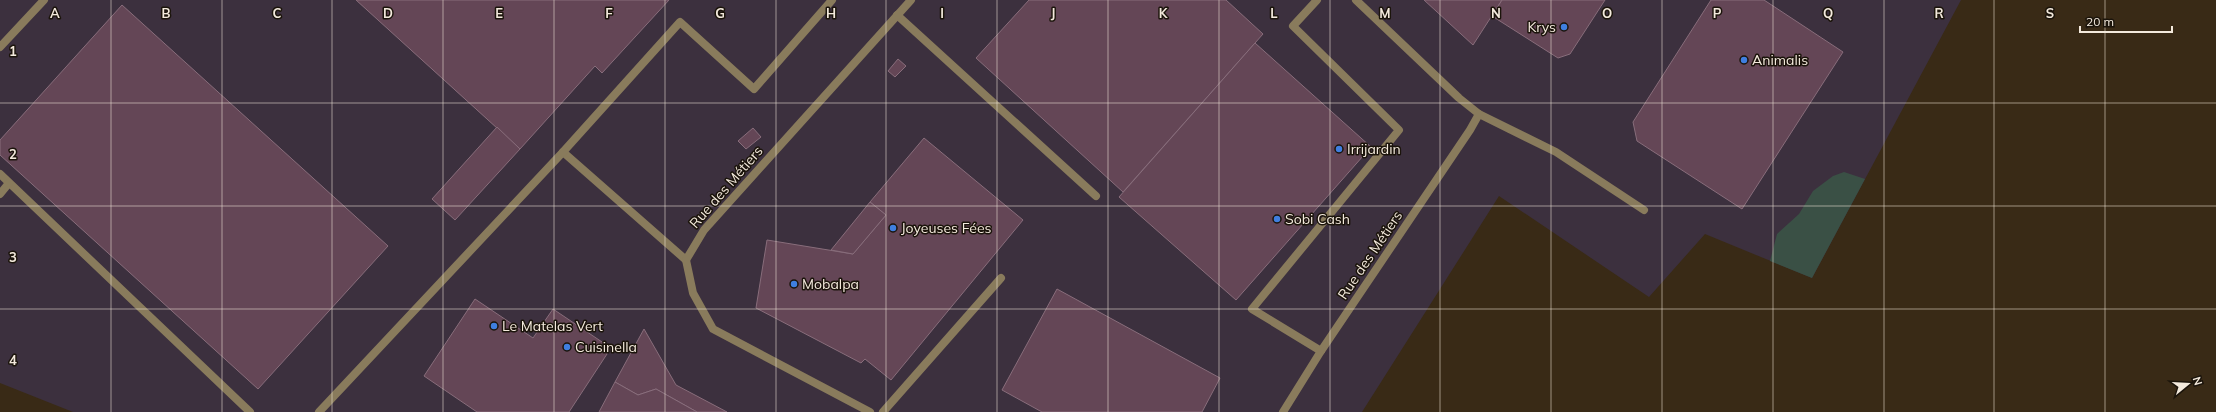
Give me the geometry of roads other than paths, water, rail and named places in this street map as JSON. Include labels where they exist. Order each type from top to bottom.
[{"type":"street","points":[[0,47],[44,0]]},
{"type":"street","points":[[320,412],[563,152],[680,22],[754,88],[832,0]]},
{"type":"street","name":"Rue des Métiers","points":[[686,260],[704,230],[911,0]]},
{"type":"street","points":[[1317,0],[1293,26],[1399,130],[1252,309],[1321,351]]},
{"type":"street","points":[[1356,0],[1459,98],[1479,114],[1556,152],[1644,210]]},
{"type":"street","points":[[897,15],[1096,196]]},
{"type":"street","name":"Rue des Métiers","points":[[1283,412],[1321,351],[1470,130],[1479,114]]},
{"type":"street","points":[[563,152],[686,260],[693,293],[713,329],[870,412]]},
{"type":"street","points":[[0,174],[250,412]]},
{"type":"street","points":[[0,194],[9,183]]},
{"type":"street","points":[[883,412],[1001,278]]},
{"type":"place","name":"Krys","points":[[1564,27]]},
{"type":"place","name":"Animalis","points":[[1744,60]]},
{"type":"place","name":"Irrijardin","points":[[1339,149]]},
{"type":"place","name":"Sobi Cash","points":[[1277,219]]},
{"type":"place","name":"Joyeuses Fées","points":[[893,228]]},
{"type":"place","name":"Mobalpa","points":[[794,284]]},
{"type":"place","name":"Le Matelas Vert","points":[[494,326]]},
{"type":"place","name":"Cuisinella","points":[[567,347]]}]
